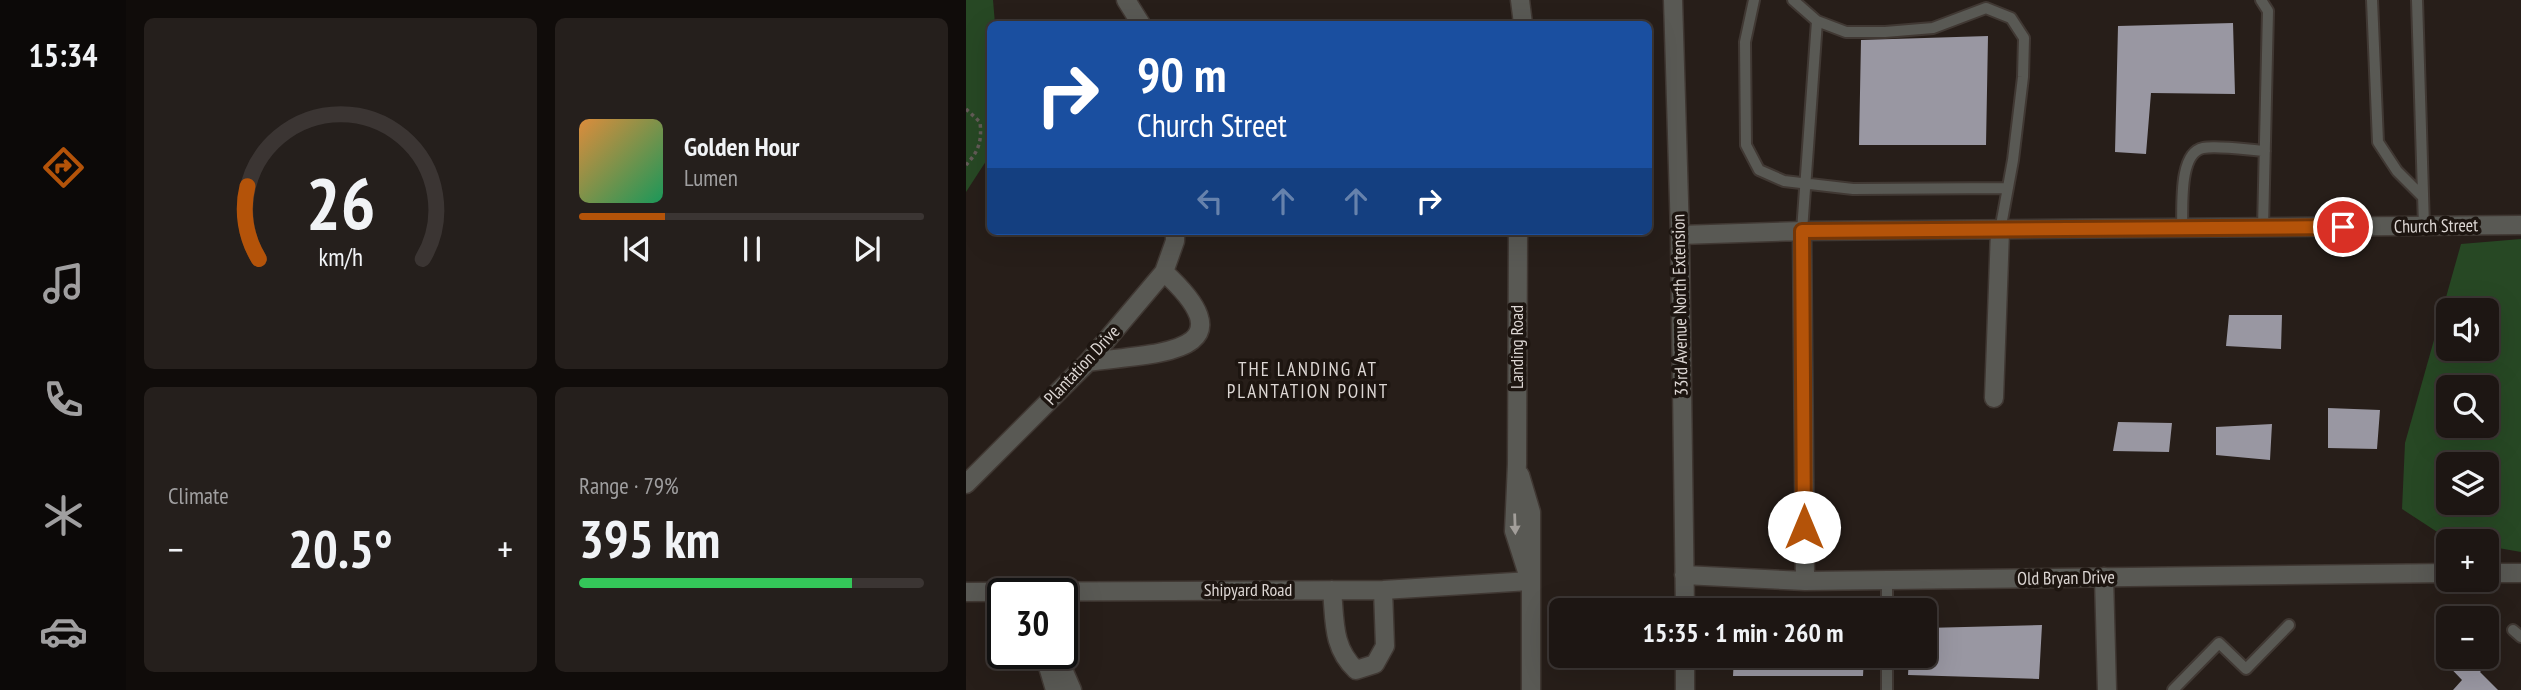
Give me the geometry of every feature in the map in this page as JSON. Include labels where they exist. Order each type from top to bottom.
[{"type":"street","points":[[1125,0],[1130,21]]},
{"type":"street","points":[[1125,0],[1139,21]]},
{"type":"street","name":"33rd Avenue North Extension","points":[[1673,0],[1680,235],[1685,598]]},
{"type":"street","points":[[1513,21],[1520,2]]},
{"type":"street","points":[[1520,2],[1523,21]]},
{"type":"street","name":"Church Street","points":[[1680,235],[1802,231],[2521,225]]},
{"type":"street","points":[[1802,231],[1805,581]]},
{"type":"street","points":[[1994,398],[2000,231]]},
{"type":"street","name":"Plantation Drive","points":[[966,484],[1088,362],[1164,272],[1175,235]]},
{"type":"street","name":"Landing Road","points":[[1518,235],[1517,464],[1531,512],[1531,690]]},
{"type":"street","points":[[1088,362],[1176,350],[1195,339],[1200,323],[1198,312],[1183,290],[1164,272]]},
{"type":"street","name":"Old Bryan Drive","points":[[1685,575],[1805,581],[2436,573]]},
{"type":"street","points":[[2499,573],[2521,573]]},
{"type":"street","points":[[2104,577],[2107,690]]},
{"type":"street","name":"Shipyard Road","points":[[1078,592],[1382,590],[1530,581]]},
{"type":"street","points":[[1332,590],[1337,640],[1344,659],[1356,670],[1375,664],[1385,646],[1382,590]]},
{"type":"street","name":"Shipyard Road","points":[[966,592],[987,592]]},
{"type":"street","points":[[1685,668],[1685,690]]},
{"type":"street","points":[[1049,669],[1055,690]]},
{"type":"street","points":[[1063,669],[1072,690]]},
{"type":"lane","points":[[1754,0],[1745,42],[1746,145],[1759,170],[1784,181],[1853,189],[2008,188]]},
{"type":"lane","points":[[1793,0],[1816,21],[1846,32],[1933,28],[1986,8],[2011,18],[2024,38],[2024,77],[2000,231]]},
{"type":"lane","points":[[2261,0],[2268,11],[2263,228]]},
{"type":"lane","points":[[2372,0],[2378,142],[2397,171],[2423,197]]},
{"type":"lane","points":[[2417,0],[2424,226]]},
{"type":"lane","points":[[1802,231],[1816,21]]},
{"type":"lane","points":[[2182,229],[2185,169],[2190,155],[2202,148],[2265,151]]},
{"type":"lane","points":[[1887,579],[1887,598]]},
{"type":"lane","points":[[2173,690],[2219,643],[2246,669],[2290,625]]},
{"type":"lane","points":[[1887,668],[1887,690]]},
{"type":"path","points":[[966,109],[980,122],[981,140],[975,156],[966,165]]},
{"type":"green space","points":[[966,0],[993,0],[995,21],[987,21],[987,160],[966,192]]},
{"type":"green space","points":[[2521,239],[2521,552],[2499,548],[2499,529],[2436,529],[2436,531],[2402,509],[2405,443],[2436,333],[2436,361],[2499,361],[2499,298],[2446,298],[2461,244]]},
{"type":"building","points":[[2233,23],[2235,94],[2151,93],[2146,154],[2115,152],[2118,26]]},
{"type":"building","points":[[1988,36],[1986,145],[1859,145],[1861,40]]},
{"type":"building","points":[[2229,315],[2282,315],[2281,349],[2226,346]]},
{"type":"building","points":[[2328,408],[2380,410],[2377,449],[2328,448]]},
{"type":"building","points":[[2118,422],[2172,423],[2169,452],[2113,451]]},
{"type":"building","points":[[2272,424],[2270,460],[2216,455],[2216,427]]},
{"type":"building","points":[[2042,625],[2039,679],[1908,675],[1908,668],[1937,668],[1937,628]]},
{"type":"building","points":[[1733,668],[1863,668],[1863,676],[1733,676]]},
{"type":"building","points":[[2451,669],[2483,669],[2480,672],[2498,690],[2453,690],[2462,680]]},
{"type":"district","name":"THE LANDING AT PLANTATION POINT","points":[[1308,380]]},
{"type":"route","points":[[1804,527],[1802,231],[2343,227]]}]
